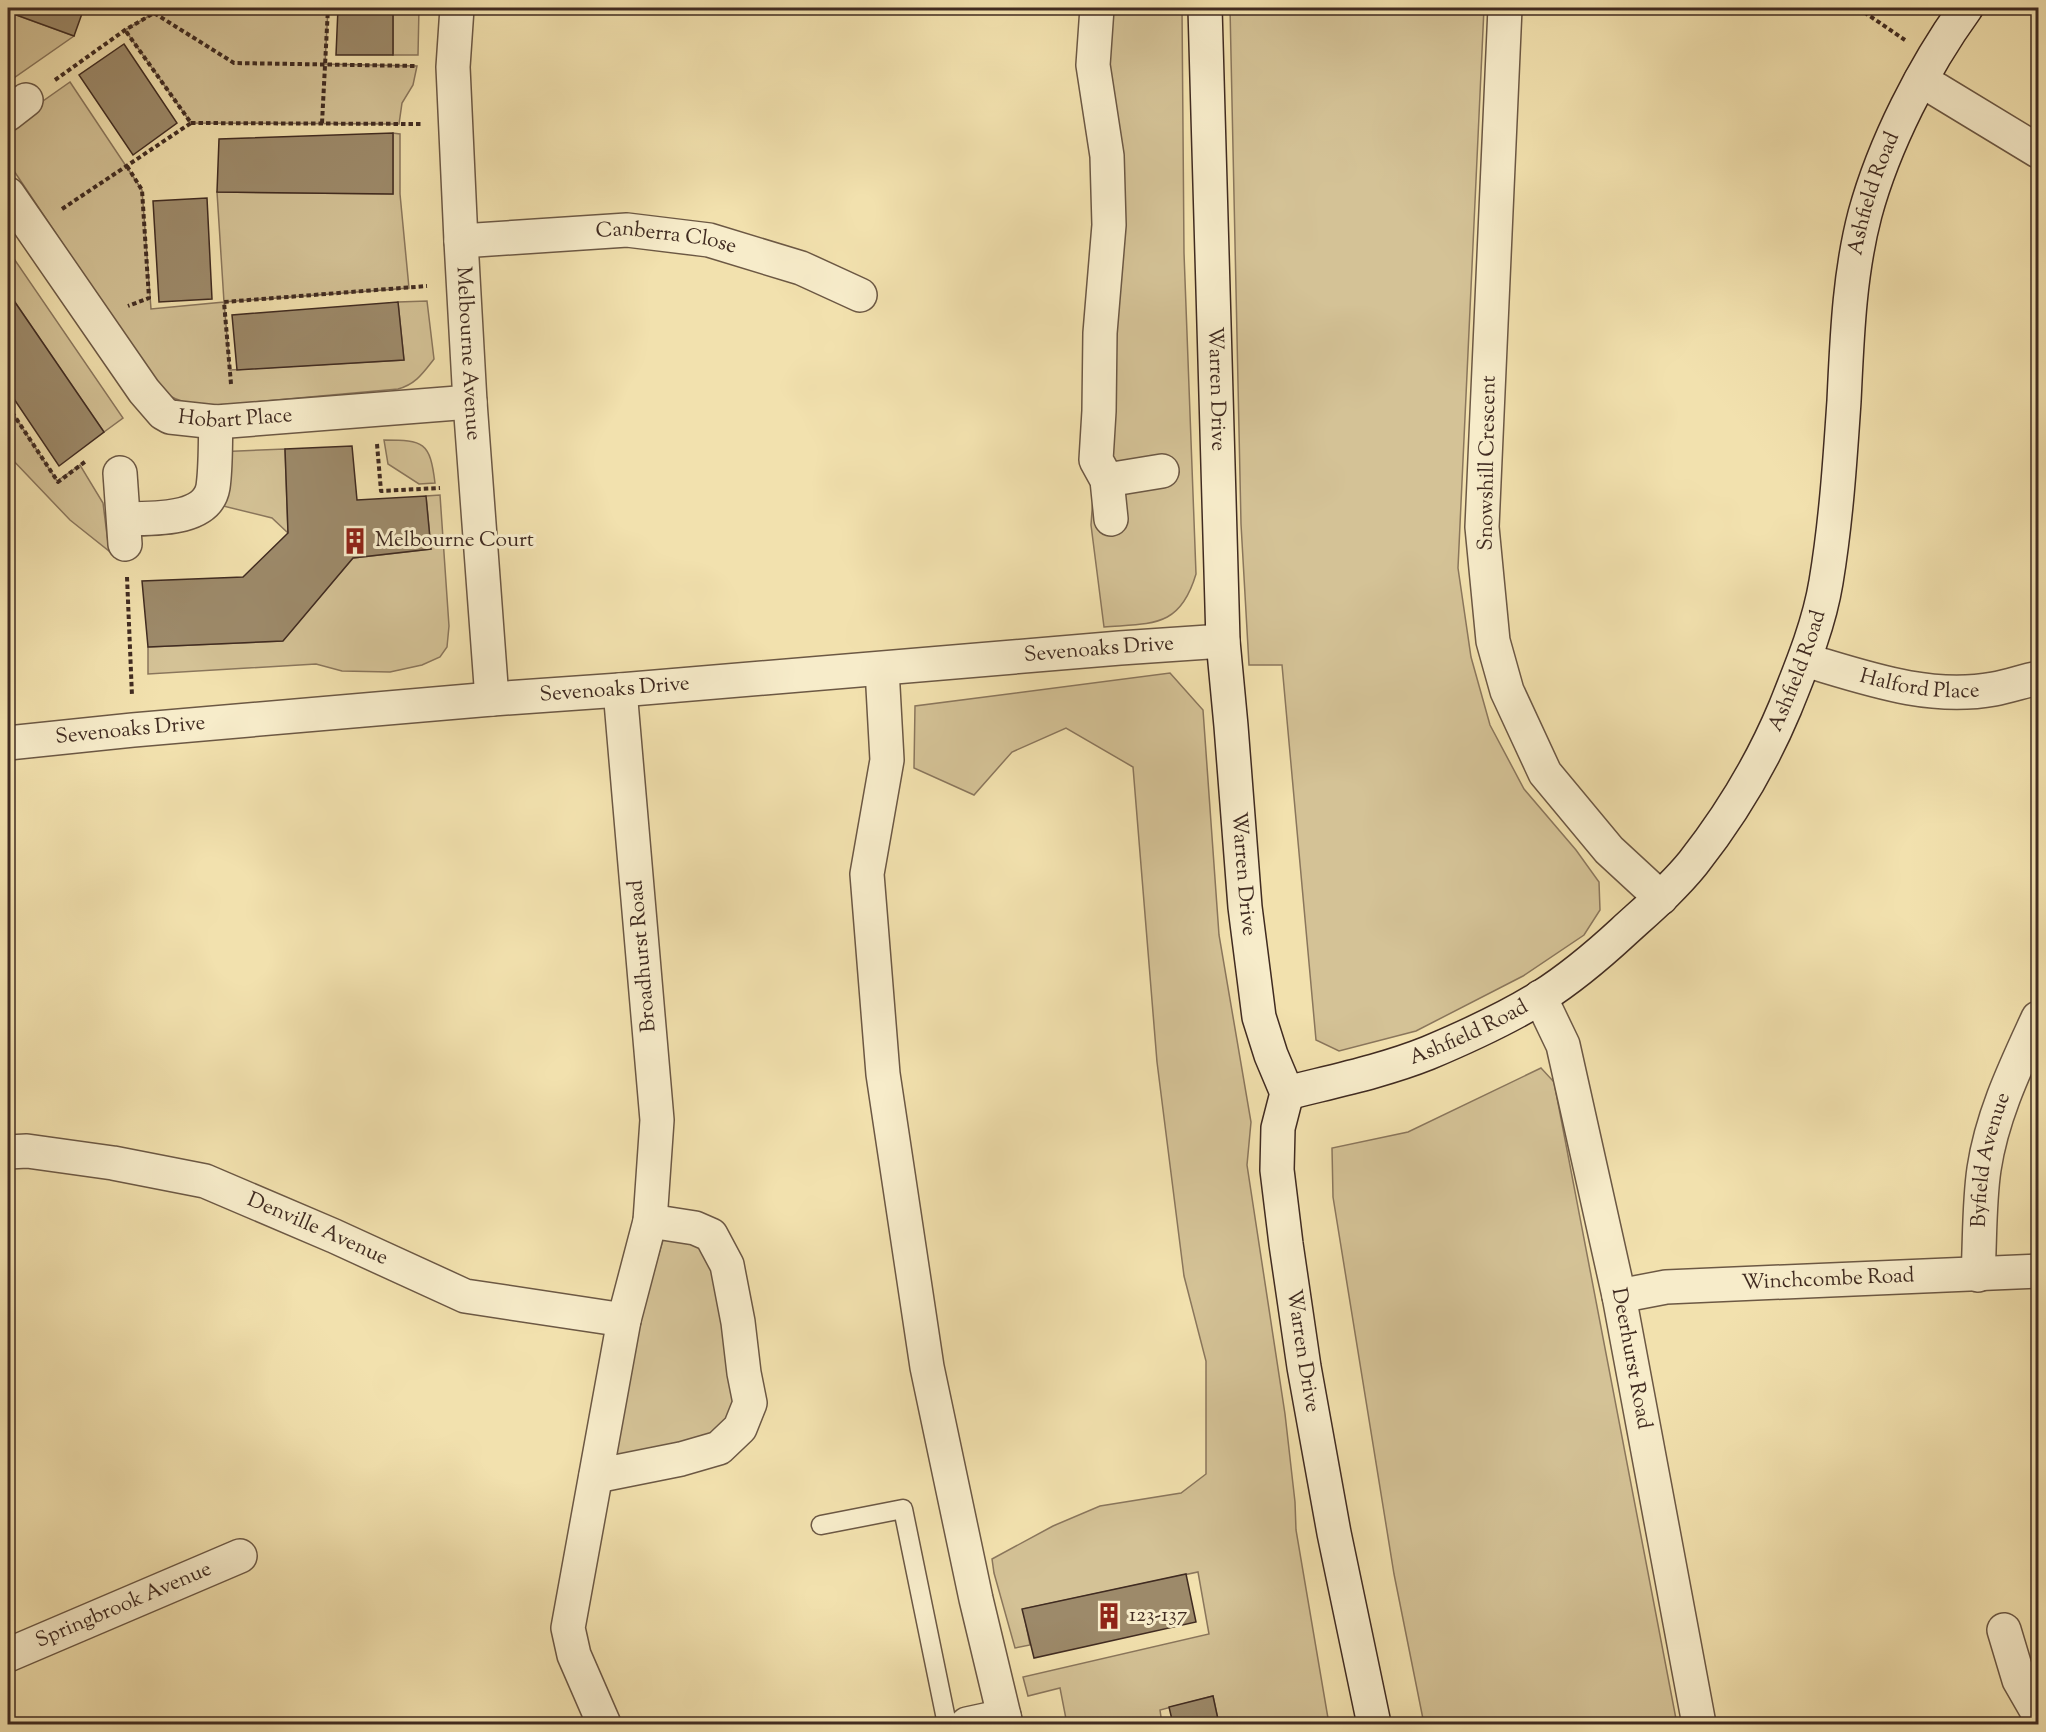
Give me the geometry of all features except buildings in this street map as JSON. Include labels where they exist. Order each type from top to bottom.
[{"type":"street","name":"Melbourne Avenue","points":[[457,8],[453,67],[463,283],[492,699]]},
{"type":"street","points":[[1096,8],[1093,65],[1107,156],[1109,225],[1100,333],[1096,459],[1107,480],[1111,519]]},
{"type":"street","name":"Warren Drive","points":[[1205,8],[1222,641],[1245,907],[1259,1017],[1271,1055],[1287,1093],[1278,1128],[1277,1170],[1304,1366],[1334,1533],[1374,1725]]},
{"type":"street","name":"Snowshill Crescent","points":[[1505,8],[1482,527],[1493,641],[1507,692],[1545,773],[1609,850],[1661,898]]},
{"type":"street","name":"Ashfield Road","points":[[1287,1093],[1425,1054],[1488,1025],[1540,997],[1588,964],[1661,898],[1692,864],[1740,797],[1773,736],[1805,660],[1826,585],[1838,485],[1848,326],[1854,273],[1865,213],[1888,147],[1927,69],[1966,8]]},
{"type":"street","points":[[1927,69],[2038,151]]},
{"type":"street","name":"Hobart Place","points":[[8,194],[154,405],[170,417],[225,421],[470,402]]},
{"type":"street","name":"Canberra Close","points":[[461,241],[627,230],[709,240],[801,268],[861,295]]},
{"type":"street","points":[[120,473],[125,532],[186,513],[207,502],[213,488],[225,421]]},
{"type":"street","points":[[1107,480],[1162,471]]},
{"type":"street","name":"Sevenoaks Drive","points":[[8,742],[133,729],[492,699],[1222,641]]},
{"type":"street","name":"Halford Place","points":[[1805,660],[1889,685],[1946,692],[1992,689],[2038,678]]},
{"type":"street","points":[[882,669],[887,760],[867,874],[883,1074],[927,1367],[976,1599],[1005,1720],[967,1725]]},
{"type":"street","name":"Broadhurst Road","points":[[604,1725],[574,1655],[568,1628],[624,1320],[651,1221],[657,1120],[620,690]]},
{"type":"street","name":"Deerhurst Road","points":[[1540,997],[1563,1045],[1618,1296],[1699,1725]]},
{"type":"street","name":"Byfield Avenue","points":[[1978,1275],[1984,1169],[1997,1115],[2012,1073],[2038,1018]]},
{"type":"street","name":"Denville Avenue","points":[[8,1152],[27,1151],[113,1162],[205,1181],[334,1236],[465,1296],[624,1320]]},
{"type":"street","points":[[596,1476],[681,1459],[719,1448],[740,1428],[750,1403],[727,1265],[711,1235],[695,1228],[651,1221]]},
{"type":"street","name":"Winchcombe Road","points":[[1618,1296],[1666,1287],[2038,1271]]},
{"type":"street","name":"Springbrook Avenue","points":[[8,1655],[240,1556]]},
{"type":"street","points":[[2004,1630],[2019,1680],[2038,1713]]},
{"type":"lane","points":[[821,1525],[903,1509],[947,1725]]},
{"type":"path","points":[[141,8],[155,10],[234,63],[453,67]]},
{"type":"path","points":[[322,123],[328,8]]},
{"type":"path","points":[[1858,8],[1927,69]]},
{"type":"path","points":[[17,107],[155,10]]},
{"type":"path","points":[[125,30],[191,123]]},
{"type":"path","points":[[32,230],[191,123],[456,124]]},
{"type":"path","points":[[94,319],[149,298],[142,190],[127,166]]},
{"type":"path","points":[[225,421],[224,302],[463,283]]},
{"type":"path","points":[[8,406],[58,482],[88,459]]},
{"type":"path","points":[[374,409],[381,491],[476,486]]},
{"type":"path","points":[[125,532],[133,729]]},
{"type":"shaded area","points":[[156,8],[328,8],[325,64],[417,66],[413,85],[402,103],[399,124],[191,123],[125,30],[154,13]]},
{"type":"shaded area","points":[[393,8],[419,8],[418,55],[393,55]]},
{"type":"shaded area","points":[[1092,8],[1182,8],[1184,253],[1196,574],[1182,604],[1173,613],[1150,623],[1104,627],[1091,525],[1099,411]]},
{"type":"shaded area","points":[[1230,8],[1484,8],[1458,568],[1471,657],[1490,725],[1524,789],[1576,850],[1599,882],[1600,910],[1584,935],[1523,976],[1416,1031],[1339,1051],[1316,1040],[1282,665],[1249,665],[1241,524]]},
{"type":"shaded area","points":[[8,12],[74,36],[8,82]]},
{"type":"shaded area","points":[[70,82],[142,190],[151,309],[224,302],[230,370],[404,360],[398,302],[427,301],[434,359],[419,377],[398,389],[217,405],[185,402],[166,393],[156,383],[8,162],[9,125]]},
{"type":"shaded area","points":[[393,133],[400,134],[400,194],[409,288],[224,302],[217,192],[393,194]]},
{"type":"shaded area","points":[[8,250],[123,418],[104,432],[8,292]]},
{"type":"shaded area","points":[[8,406],[57,481],[80,465],[103,503],[109,551],[70,520],[8,455]]},
{"type":"shaded area","points":[[384,440],[408,441],[423,446],[431,459],[435,483],[419,484],[388,464]]},
{"type":"shaded area","points":[[285,449],[288,533],[272,518],[207,502],[215,452]]},
{"type":"shaded area","points":[[440,495],[449,626],[447,647],[440,657],[422,665],[390,672],[342,671],[316,664],[148,674],[148,647],[282,641],[353,558],[431,549],[426,496]]},
{"type":"shaded area","points":[[1170,673],[1203,710],[1219,935],[1251,1122],[1247,1165],[1285,1414],[1296,1530],[1329,1724],[1219,1724],[1213,1696],[1160,1710],[1162,1724],[1067,1724],[1060,1688],[1028,1696],[1023,1677],[1209,1634],[1198,1572],[1023,1609],[1030,1645],[1015,1648],[994,1573],[992,1559],[1053,1526],[1100,1506],[1181,1493],[1206,1474],[1206,1361],[1184,1276],[1157,1062],[1133,767],[1066,728],[1012,752],[974,795],[914,768],[915,706]]},
{"type":"shaded area","points":[[1541,1068],[1554,1082],[1677,1724],[1424,1724],[1394,1574],[1333,1197],[1332,1148],[1408,1132]]},
{"type":"shaded area","points":[[668,1223],[711,1235],[740,1428],[611,1473],[642,1311]]},
{"type":"place","name":"Melbourne Court","points":[[355,541]]},
{"type":"place","name":"123-137","points":[[1109,1616]]}]
